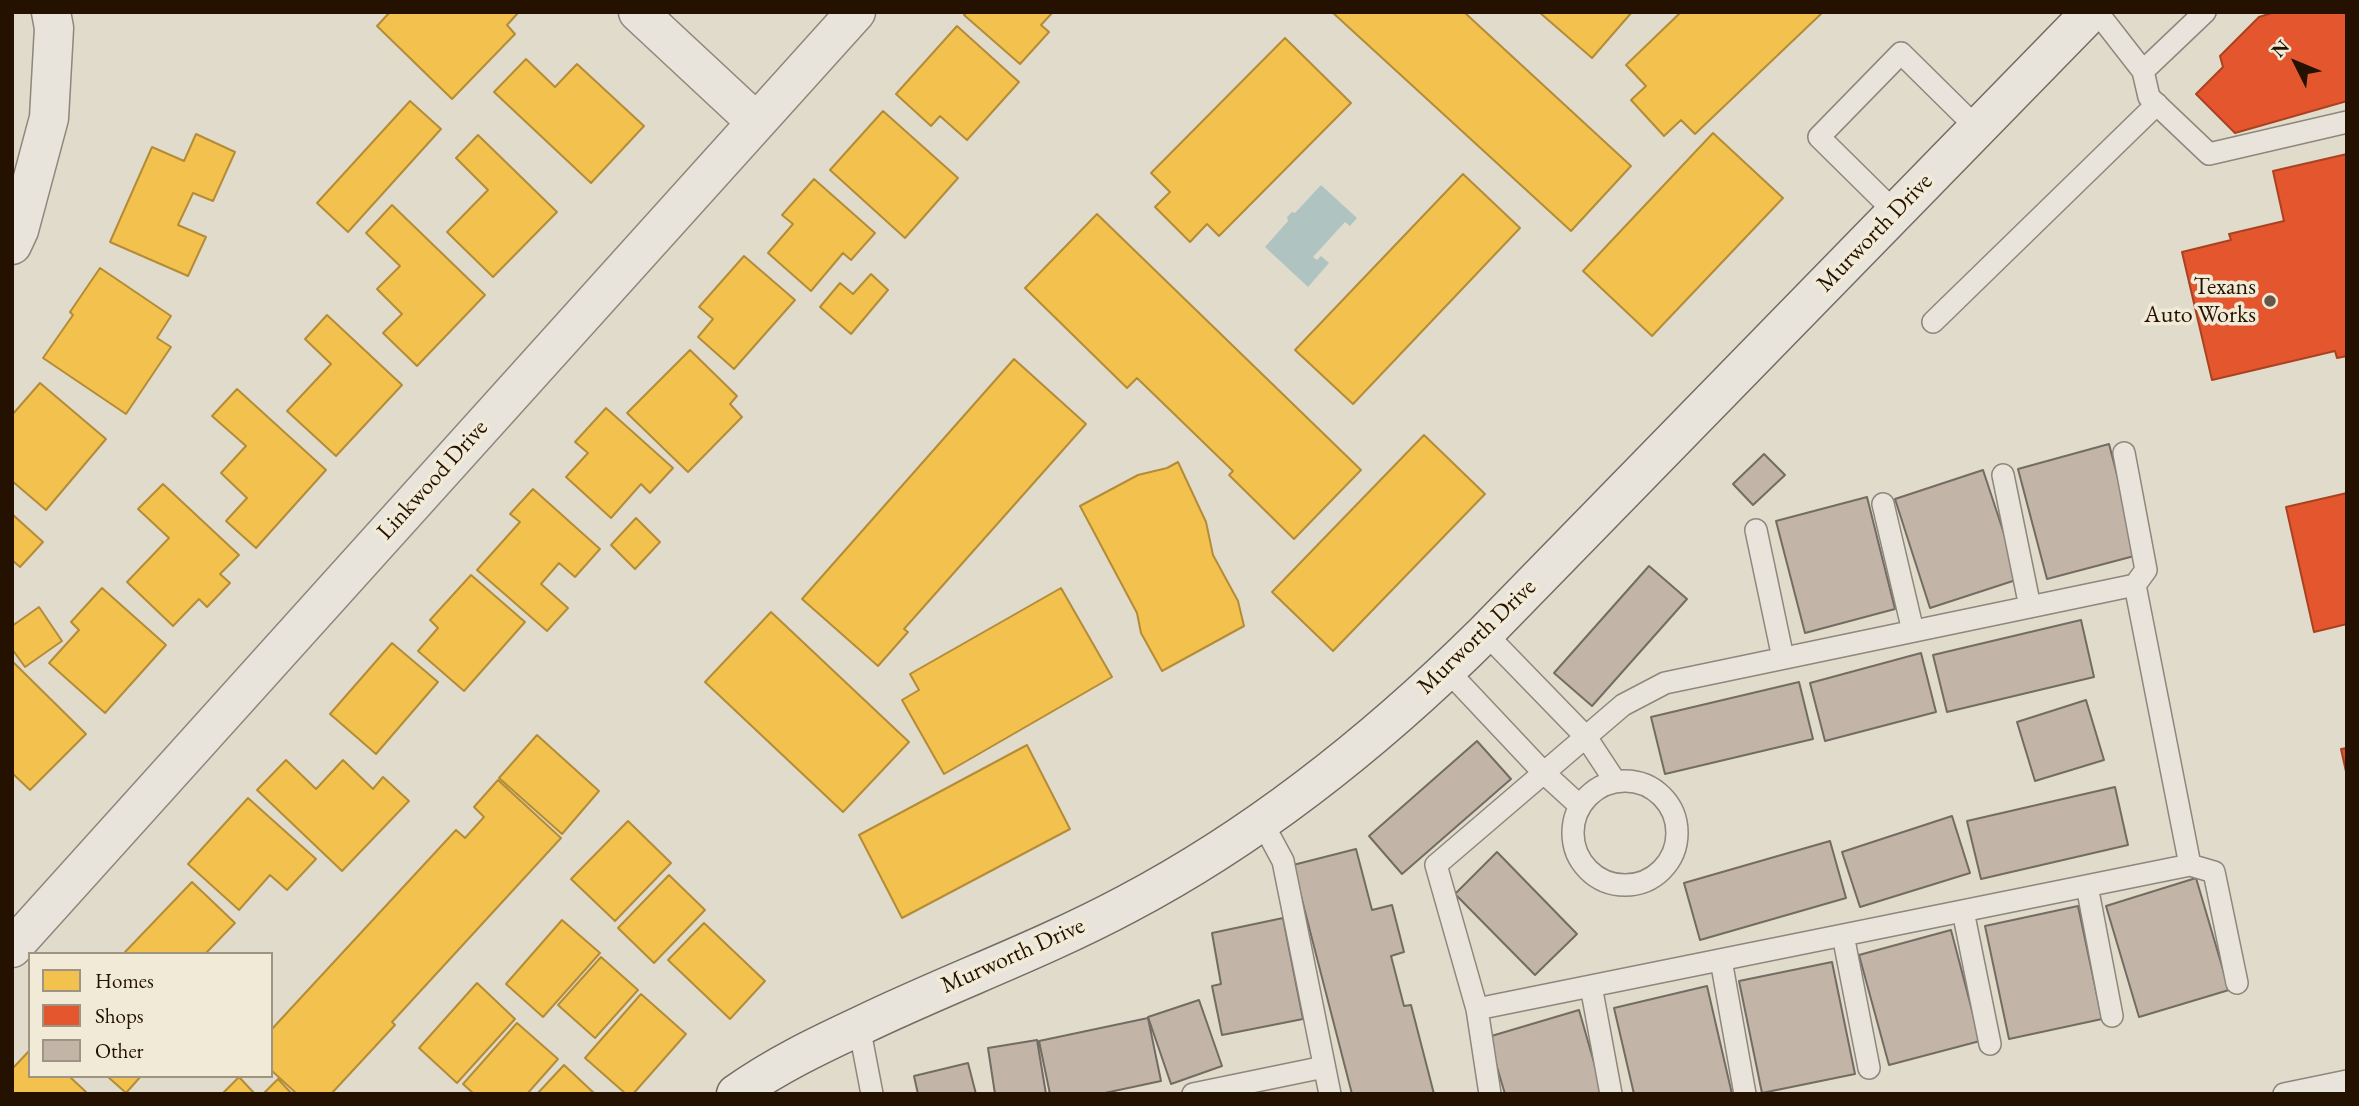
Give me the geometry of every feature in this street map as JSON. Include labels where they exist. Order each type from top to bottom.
[{"type":"street","points":[[12,245],[19,230],[49,118],[54,28],[51,12]]},
{"type":"street","points":[[638,12],[755,121]]},
{"type":"street","name":"Linkwood Drive","points":[[12,948],[856,12]]},
{"type":"street","name":"Murworth Drive","points":[[737,1094],[823,1043],[1127,904],[1262,822],[1331,769],[1447,670],[1485,633],[2091,12]]},
{"type":"lane","points":[[2097,12],[2143,71],[2149,97],[2209,154],[2347,122]]},
{"type":"lane","points":[[2143,71],[2204,12]]},
{"type":"lane","points":[[1895,212],[1819,137],[1901,53],[1977,128]]},
{"type":"lane","points":[[1933,322],[2157,104]]},
{"type":"lane","points":[[1490,1094],[1478,1009],[1436,865],[1623,705],[1665,683],[2135,586],[2146,570],[2123,453]]},
{"type":"lane","points":[[2003,475],[2030,607]]},
{"type":"lane","points":[[1883,503],[1913,631]]},
{"type":"lane","points":[[1756,530],[1783,658]]},
{"type":"lane","points":[[2135,586],[2190,865]]},
{"type":"lane","points":[[1485,633],[1586,737],[1615,781]]},
{"type":"lane","points":[[1447,670],[1544,773],[1580,806]]},
{"type":"lane","points":[[1633,780],[1650,786],[1664,797],[1674,812],[1678,829],[1675,847],[1668,863],[1655,876],[1639,884],[1621,885],[1604,881],[1589,871],[1578,857],[1573,840],[1574,822],[1580,806],[1589,794],[1615,781],[1633,780]]},
{"type":"lane","points":[[1262,822],[1283,861],[1330,1094]]},
{"type":"lane","points":[[1478,1009],[2190,865],[2214,872],[2236,983]]},
{"type":"lane","points":[[2087,886],[2112,1016]]},
{"type":"lane","points":[[1963,911],[1990,1044]]},
{"type":"lane","points":[[1843,935],[1869,1068]]},
{"type":"lane","points":[[1721,960],[1745,1094]]},
{"type":"lane","points":[[1591,986],[1611,1094]]},
{"type":"lane","points":[[859,1026],[872,1094]]},
{"type":"lane","points":[[1193,1094],[1324,1068]]},
{"type":"lane","points":[[2284,1094],[2347,1081]]},
{"type":"shaded area","points":[[1321,185],[1357,218],[1350,226],[1345,222],[1313,257],[1317,260],[1321,256],[1329,263],[1308,287],[1265,247],[1288,221],[1287,217],[1292,212],[1295,213]]},
{"type":"building: Homes","points":[[390,12],[518,13],[507,25],[515,34],[452,99],[377,26]]},
{"type":"building: Homes","points":[[967,12],[1053,12],[1041,25],[1049,32],[1020,64],[964,15]]},
{"type":"building: Homes","points":[[1332,12],[1464,12],[1631,166],[1571,231]]},
{"type":"building: Homes","points":[[1539,12],[1632,12],[1592,58]]},
{"type":"building: Homes","points":[[1681,12],[1823,12],[1695,134],[1681,120],[1664,136],[1631,100],[1646,86],[1626,65]]},
{"type":"building: Homes","points":[[957,26],[1019,82],[967,140],[940,116],[931,126],[896,94]]},
{"type":"building: Homes","points":[[1285,38],[1351,103],[1219,236],[1207,224],[1190,242],[1155,207],[1170,192],[1151,173]]},
{"type":"building: Homes","points":[[526,59],[555,87],[577,64],[644,126],[591,183],[494,92]]},
{"type":"building: Homes","points":[[410,101],[441,129],[348,232],[317,203]]},
{"type":"building: Homes","points":[[883,111],[958,178],[905,238],[830,170]]},
{"type":"building: Homes","points":[[1713,133],[1783,198],[1652,336],[1583,271]]},
{"type":"building: Homes","points":[[196,134],[235,152],[213,201],[193,193],[178,225],[206,237],[188,276],[110,242],[152,147],[184,161]]},
{"type":"building: Homes","points":[[478,135],[557,212],[493,277],[447,232],[488,190],[456,158]]},
{"type":"building: Homes","points":[[1463,174],[1520,228],[1353,404],[1295,350]]},
{"type":"building: Homes","points":[[814,179],[875,233],[851,260],[843,253],[811,291],[768,253],[793,224],[782,215]]},
{"type":"building: Homes","points":[[392,205],[485,295],[417,366],[383,333],[402,314],[377,289],[400,266],[366,233]]},
{"type":"building: Homes","points":[[1097,214],[1361,470],[1294,539],[1229,475],[1233,471],[1137,378],[1127,388],[1025,288]]},
{"type":"building: Homes","points":[[744,256],[795,300],[734,369],[698,337],[713,319],[699,307]]},
{"type":"building: Homes","points":[[100,268],[171,316],[157,338],[171,347],[126,414],[43,358],[73,315],[70,312]]},
{"type":"building: Homes","points":[[871,274],[888,290],[851,334],[820,307],[840,283],[853,294]]},
{"type":"building: Homes","points":[[327,315],[402,385],[336,456],[287,411],[331,364],[305,339]]},
{"type":"building: Homes","points":[[690,350],[737,396],[730,404],[742,417],[688,472],[627,413]]},
{"type":"building: Homes","points":[[1014,359],[1086,424],[904,629],[908,632],[878,666],[802,599]]},
{"type":"building: Homes","points":[[40,383],[106,439],[46,510],[12,481],[12,415]]},
{"type":"building: Homes","points":[[237,389],[326,470],[256,548],[226,521],[247,498],[221,473],[246,446],[212,416]]},
{"type":"building: Homes","points":[[606,408],[673,468],[650,493],[641,484],[611,518],[566,477],[588,453],[575,442]]},
{"type":"building: Homes","points":[[1424,435],[1485,494],[1333,651],[1272,592]]},
{"type":"building: Homes","points":[[1178,462],[1206,522],[1213,555],[1238,601],[1244,626],[1162,671],[1141,633],[1137,613],[1080,506],[1138,475],[1167,468]]},
{"type":"building: Homes","points":[[163,484],[239,555],[220,574],[230,583],[207,607],[199,599],[173,626],[127,582],[169,538],[138,509]]},
{"type":"building: Homes","points":[[533,489],[600,549],[575,577],[559,563],[541,584],[568,608],[547,631],[477,570],[520,522],[510,514]]},
{"type":"building: Homes","points":[[12,514],[43,542],[20,567],[12,560]]},
{"type":"building: Homes","points":[[636,518],[660,542],[635,569],[611,545]]},
{"type":"building: Homes","points":[[471,575],[525,622],[464,691],[418,651],[438,628],[430,620]]},
{"type":"building: Homes","points":[[102,588],[166,645],[105,713],[49,663],[79,630],[71,622]]},
{"type":"building: Homes","points":[[1061,588],[1112,677],[944,774],[902,700],[919,690],[910,674]]},
{"type":"building: Homes","points":[[39,607],[62,641],[25,667],[12,649],[12,626]]},
{"type":"building: Homes","points":[[771,612],[909,742],[843,812],[705,682]]},
{"type":"building: Homes","points":[[392,643],[438,682],[376,754],[330,714]]},
{"type":"building: Homes","points":[[12,661],[86,734],[30,790],[12,773]]},
{"type":"building: Homes","points":[[537,735],[599,791],[562,834],[499,778]]},
{"type":"building: Homes","points":[[1027,745],[1070,829],[902,918],[859,835]]},
{"type":"building: Homes","points":[[286,760],[316,789],[343,760],[373,789],[383,777],[409,801],[342,871],[257,790]]},
{"type":"building: Homes","points":[[498,780],[561,838],[392,1022],[395,1025],[331,1094],[297,1094],[273,1072],[273,1028],[456,830],[465,838],[484,817],[474,807]]},
{"type":"building: Homes","points":[[248,798],[316,859],[287,890],[270,875],[239,910],[188,864]]},
{"type":"building: Homes","points":[[628,821],[671,863],[615,921],[571,879]]},
{"type":"building: Homes","points":[[669,875],[705,910],[654,963],[618,928]]},
{"type":"building: Homes","points":[[192,882],[235,923],[207,952],[125,952]]},
{"type":"building: Homes","points":[[562,920],[600,953],[543,1017],[506,984]]},
{"type":"building: Homes","points":[[704,923],[765,981],[730,1019],[668,960]]},
{"type":"building: Homes","points":[[601,957],[638,990],[595,1038],[558,1005]]},
{"type":"building: Homes","points":[[477,983],[515,1019],[457,1083],[419,1048]]},
{"type":"building: Homes","points":[[641,994],[686,1034],[633,1094],[626,1094],[585,1058]]},
{"type":"building: Homes","points":[[517,1023],[558,1059],[527,1094],[474,1094],[463,1084]]},
{"type":"building: Homes","points":[[28,1052],[28,1078],[71,1078],[86,1092],[12,1094],[12,1069]]},
{"type":"building: Homes","points":[[564,1065],[595,1094],[537,1094]]},
{"type":"building: Homes","points":[[109,1078],[139,1078],[126,1093]]},
{"type":"building: Homes","points":[[240,1078],[255,1094],[222,1094]]},
{"type":"building: Homes","points":[[278,1079],[292,1094],[263,1094]]},
{"type":"building: Shops","points":[[2275,12],[2347,12],[2347,101],[2235,133],[2196,94],[2223,67],[2220,56],[2259,17]]},
{"type":"building: Shops","name":"Texans Auto Works","points":[[2347,154],[2347,356],[2337,358],[2335,351],[2212,380],[2182,252],[2231,240],[2229,234],[2284,221],[2273,171]]},
{"type":"building: Shops","points":[[2347,493],[2347,624],[2314,632],[2286,507]]},
{"type":"building: Shops","points":[[2347,748],[2347,776],[2341,749]]},
{"type":"building: Other","points":[[2109,444],[2138,555],[2047,579],[2018,469]]},
{"type":"building: Other","points":[[1764,454],[1785,475],[1753,505],[1733,484]]},
{"type":"building: Other","points":[[1983,470],[2019,579],[1930,608],[1895,499]]},
{"type":"building: Other","points":[[1867,497],[1895,609],[1805,633],[1776,521]]},
{"type":"building: Other","points":[[1649,566],[1687,599],[1592,706],[1554,673]]},
{"type":"building: Other","points":[[2081,620],[2094,677],[1947,712],[1933,655]]},
{"type":"building: Other","points":[[1921,653],[1936,712],[1825,741],[1810,683]]},
{"type":"building: Other","points":[[1799,682],[1813,739],[1665,774],[1651,717]]},
{"type":"building: Other","points":[[2086,700],[2104,760],[2035,781],[2017,722]]},
{"type":"building: Other","points":[[1477,741],[1511,779],[1402,874],[1369,836]]},
{"type":"building: Other","points":[[2115,787],[2128,845],[1981,879],[1967,821]]},
{"type":"building: Other","points":[[1952,816],[1970,873],[1860,907],[1842,852]]},
{"type":"building: Other","points":[[1830,841],[1846,898],[1700,940],[1684,883]]},
{"type":"building: Other","points":[[1356,849],[1372,910],[1392,905],[1404,952],[1391,956],[1404,1006],[1411,1005],[1434,1094],[1352,1094],[1293,865]]},
{"type":"building: Other","points":[[1497,852],[1577,934],[1535,975],[1455,894]]},
{"type":"building: Other","points":[[2196,878],[2229,990],[2139,1017],[2106,906]]},
{"type":"building: Other","points":[[2078,906],[2102,1019],[2009,1039],[1985,926]]},
{"type":"building: Other","points":[[1283,918],[1303,1019],[1222,1035],[1212,986],[1221,984],[1212,933]]},
{"type":"building: Other","points":[[1951,930],[1980,1041],[1889,1065],[1859,955]]},
{"type":"building: Other","points":[[1832,962],[1855,1074],[1762,1093],[1739,981]]},
{"type":"building: Other","points":[[1707,986],[1732,1094],[1634,1094],[1614,1008]]},
{"type":"building: Other","points":[[1199,1000],[1222,1066],[1171,1084],[1148,1017]]},
{"type":"building: Other","points":[[1579,1010],[1603,1094],[1505,1094],[1488,1037]]},
{"type":"building: Other","points":[[1148,1018],[1161,1081],[1100,1094],[1050,1094],[1039,1041]]},
{"type":"building: Other","points":[[1037,1040],[1046,1094],[995,1094],[988,1048]]},
{"type":"building: Other","points":[[968,1063],[976,1094],[918,1094],[914,1076]]},
{"type":"place","name":"Texans Auto Works","points":[[2270,301]]}]
